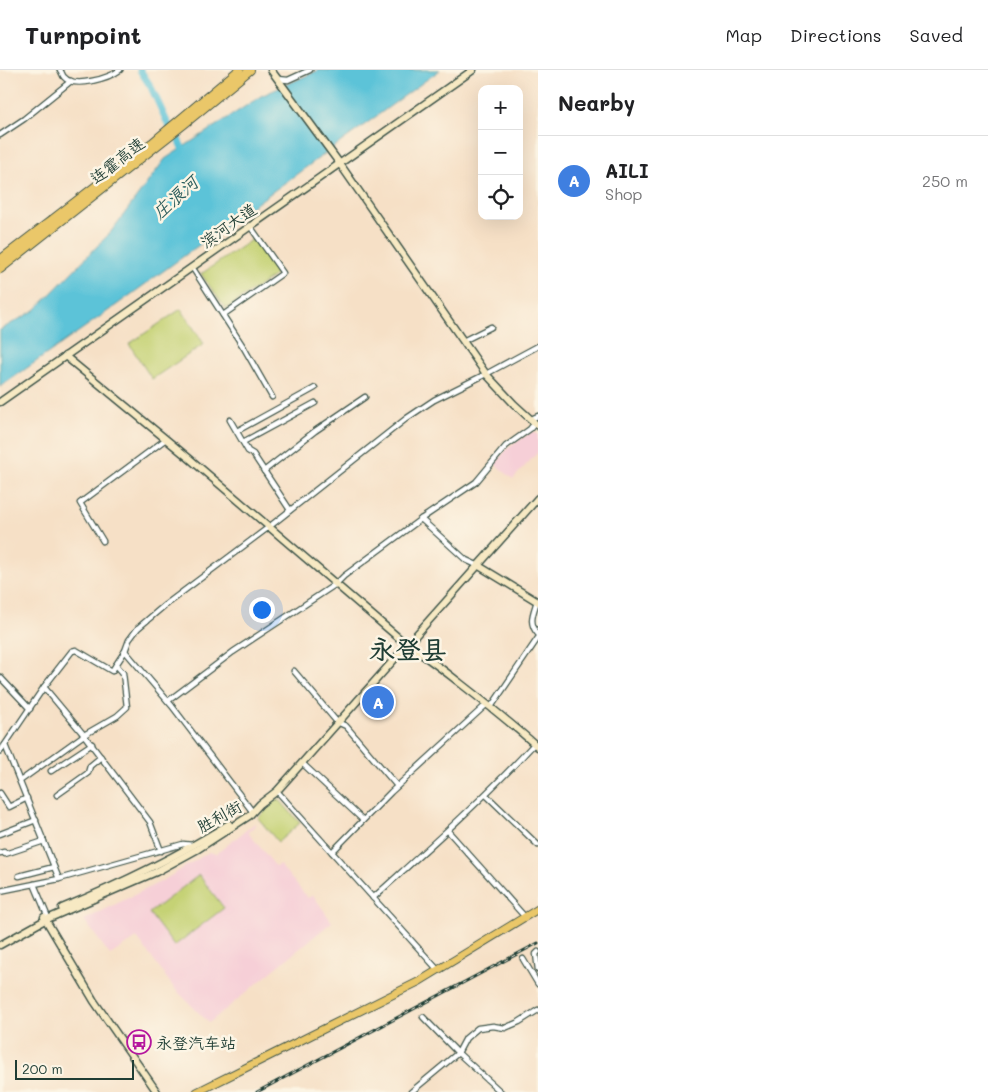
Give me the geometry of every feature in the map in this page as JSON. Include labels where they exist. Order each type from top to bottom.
[{"type":"highway","name":"连霍高速","points":[[183,122],[239,70]]},
{"type":"highway","name":"连霍高速","points":[[0,269],[250,70]]},
{"type":"highway","name":"连霍高速","points":[[0,260],[154,145]]},
{"type":"main road","points":[[197,1092],[420,981],[538,909]]},
{"type":"street","points":[[60,70],[64,78],[73,82],[102,79],[120,70]]},
{"type":"street","points":[[168,701],[233,652],[336,584],[420,519],[476,482],[506,446],[530,429],[536,421],[486,374],[331,151],[271,70]]},
{"type":"street","points":[[280,82],[310,70]]},
{"type":"street","name":"滨河大道","points":[[0,402],[473,70]]},
{"type":"street","points":[[0,135],[24,119],[71,81]]},
{"type":"street","points":[[223,315],[283,273],[250,226]]},
{"type":"street","points":[[192,267],[272,397]]},
{"type":"street","points":[[463,341],[491,327]]},
{"type":"street","points":[[0,752],[44,687],[72,651],[76,650],[112,671],[138,628],[165,605],[269,527],[407,418],[434,400],[538,346]]},
{"type":"street","points":[[65,356],[166,439],[407,645],[423,654],[536,746],[486,795],[373,898]]},
{"type":"street","points":[[237,431],[314,388]]},
{"type":"street","points":[[264,471],[315,431],[365,396]]},
{"type":"street","points":[[243,442],[315,403]]},
{"type":"street","points":[[230,420],[248,451],[254,454],[290,510]]},
{"type":"street","points":[[103,541],[80,504],[166,439]]},
{"type":"street","points":[[125,651],[168,701],[252,811],[277,791],[538,498]]},
{"type":"street","points":[[420,519],[466,560],[538,602],[531,618],[533,628],[538,634]]},
{"type":"street","points":[[332,852],[397,786],[489,706],[538,638]]},
{"type":"street","points":[[20,781],[127,707],[123,673],[116,665]]},
{"type":"street","points":[[294,671],[337,722],[346,726],[397,786]]},
{"type":"street","points":[[0,677],[30,709]]},
{"type":"street","points":[[44,687],[92,744],[150,822],[161,850]]},
{"type":"street","points":[[51,771],[92,744]]},
{"type":"street","points":[[5,745],[59,879]]},
{"type":"street","points":[[57,796],[88,773],[90,766],[101,757]]},
{"type":"street","points":[[302,763],[363,820]]},
{"type":"street","points":[[277,791],[438,970]]},
{"type":"street","points":[[0,793],[9,806],[27,798]]},
{"type":"street","points":[[486,795],[538,845]]},
{"type":"street","name":"胜利街","points":[[0,941],[45,917],[128,880],[195,845],[252,811]]},
{"type":"street","name":"胜利街","points":[[0,945],[45,917],[156,872],[198,849],[249,816],[252,811]]},
{"type":"street","points":[[0,834],[36,820]]},
{"type":"street","points":[[448,830],[525,917]]},
{"type":"street","points":[[0,854],[44,841]]},
{"type":"street","points":[[0,892],[59,879],[183,844],[195,845]]},
{"type":"street","points":[[19,876],[54,866]]},
{"type":"street","points":[[34,884],[45,917],[94,1001],[157,1092]]},
{"type":"street","points":[[538,952],[536,954],[538,970]]},
{"type":"street","points":[[523,959],[538,984]]},
{"type":"street","points":[[411,1092],[458,1052],[466,1038],[478,1028],[493,1026],[505,1028],[538,1010]]},
{"type":"street","points":[[423,1017],[501,1092]]},
{"type":"shaded area","points":[[533,431],[538,435],[538,452],[513,479],[495,464],[507,449]]},
{"type":"shaded area","points":[[255,823],[256,825],[248,832],[276,867],[279,864],[308,898],[313,895],[332,922],[209,1023],[174,988],[137,938],[110,955],[84,920],[164,880],[209,852],[216,854]]},
{"type":"green space","points":[[254,238],[278,273],[226,309],[201,274]]},
{"type":"green space","points":[[181,309],[204,344],[152,379],[129,344]]},
{"type":"green space","points":[[278,798],[300,823],[278,842],[258,818]]},
{"type":"green space","points":[[199,875],[224,908],[174,946],[149,913]]},
{"type":"water","name":"庄浪河","points":[[319,70],[440,70],[118,304],[0,387],[0,330],[35,310],[110,233],[165,159],[261,96]]},
{"type":"waterway","points":[[140,70],[151,87],[168,124],[176,134],[185,155]]},
{"type":"railway","points":[[257,1092],[538,943]]},
{"type":"place","name":"AILI","points":[[378,702]]},
{"type":"place","name":"永登汽车站","points":[[139,1042]]},
{"type":"district","name":"永登县","points":[[408,649]]}]
